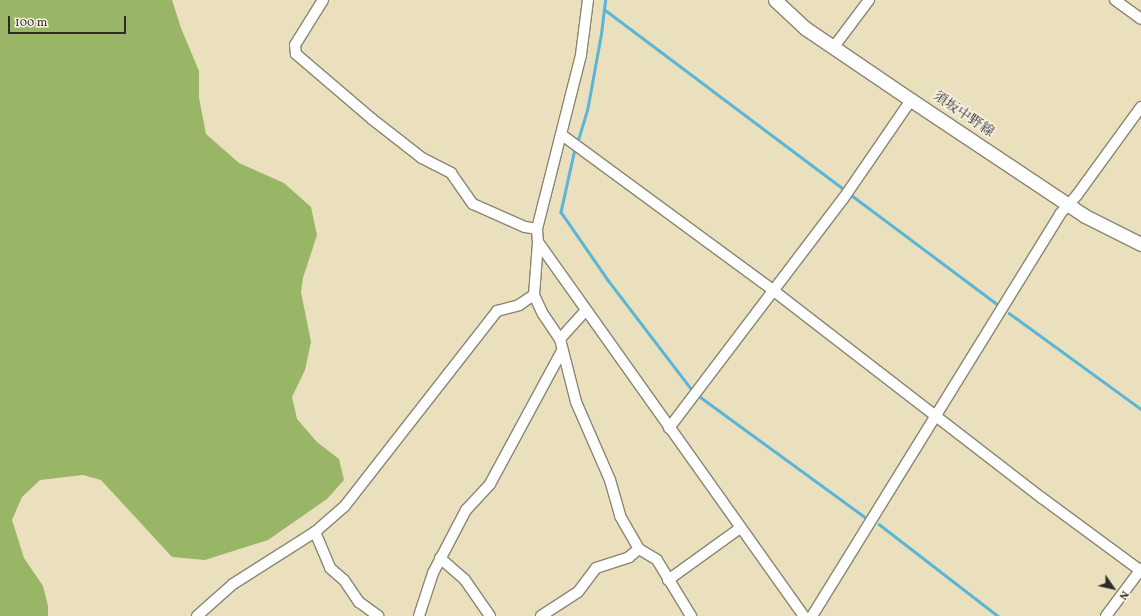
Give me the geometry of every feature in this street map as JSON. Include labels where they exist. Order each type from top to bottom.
[{"type":"main road","name":"須坂中野線","points":[[775,0],[799,23],[833,48],[1068,205],[1099,224],[1141,244]]},
{"type":"street","points":[[323,0],[295,45],[296,54],[378,124],[422,158],[451,174],[473,204],[525,227],[537,229]]},
{"type":"street","points":[[588,0],[581,55],[537,229],[538,242],[534,295],[560,339],[576,402],[610,480],[620,516],[639,549],[657,560],[691,616]]},
{"type":"street","points":[[833,48],[869,0]]},
{"type":"street","points":[[1116,0],[1141,20]]},
{"type":"street","points":[[669,428],[843,199],[911,100]]},
{"type":"street","points":[[812,616],[934,415],[1060,214],[1141,107]]},
{"type":"street","points":[[562,135],[774,291],[934,415],[1141,570],[1106,616]]},
{"type":"street","points":[[538,242],[804,616]]},
{"type":"street","points":[[197,616],[233,584],[315,532],[344,507],[497,311],[519,305],[534,295]]},
{"type":"street","points":[[560,339],[586,310]]},
{"type":"street","points":[[419,616],[433,573],[440,558],[466,510],[490,484],[562,351]]},
{"type":"street","points":[[668,580],[740,528]]},
{"type":"street","points":[[315,532],[330,568],[344,580],[359,602],[378,616]]},
{"type":"street","points":[[541,616],[578,592],[596,568],[628,557],[639,549]]},
{"type":"street","points":[[440,558],[465,580],[490,616]]},
{"type":"green space","points":[[0,0],[172,0],[181,28],[199,71],[199,98],[206,134],[239,163],[284,183],[311,207],[317,235],[303,278],[301,292],[311,342],[305,370],[292,397],[297,419],[317,442],[339,459],[344,480],[327,499],[268,540],[205,560],[172,557],[101,480],[83,475],[40,480],[22,497],[12,520],[24,558],[43,586],[48,606],[48,616],[0,616]]},
{"type":"waterway","points":[[577,143],[587,111],[601,34],[605,0]]},
{"type":"waterway","points":[[604,9],[845,190]]},
{"type":"waterway","points":[[575,149],[561,212],[608,280],[692,390]]},
{"type":"waterway","points":[[850,194],[1001,307]]},
{"type":"waterway","points":[[1009,313],[1141,409]]},
{"type":"waterway","points":[[699,396],[866,518]]},
{"type":"waterway","points":[[879,524],[998,616]]}]
